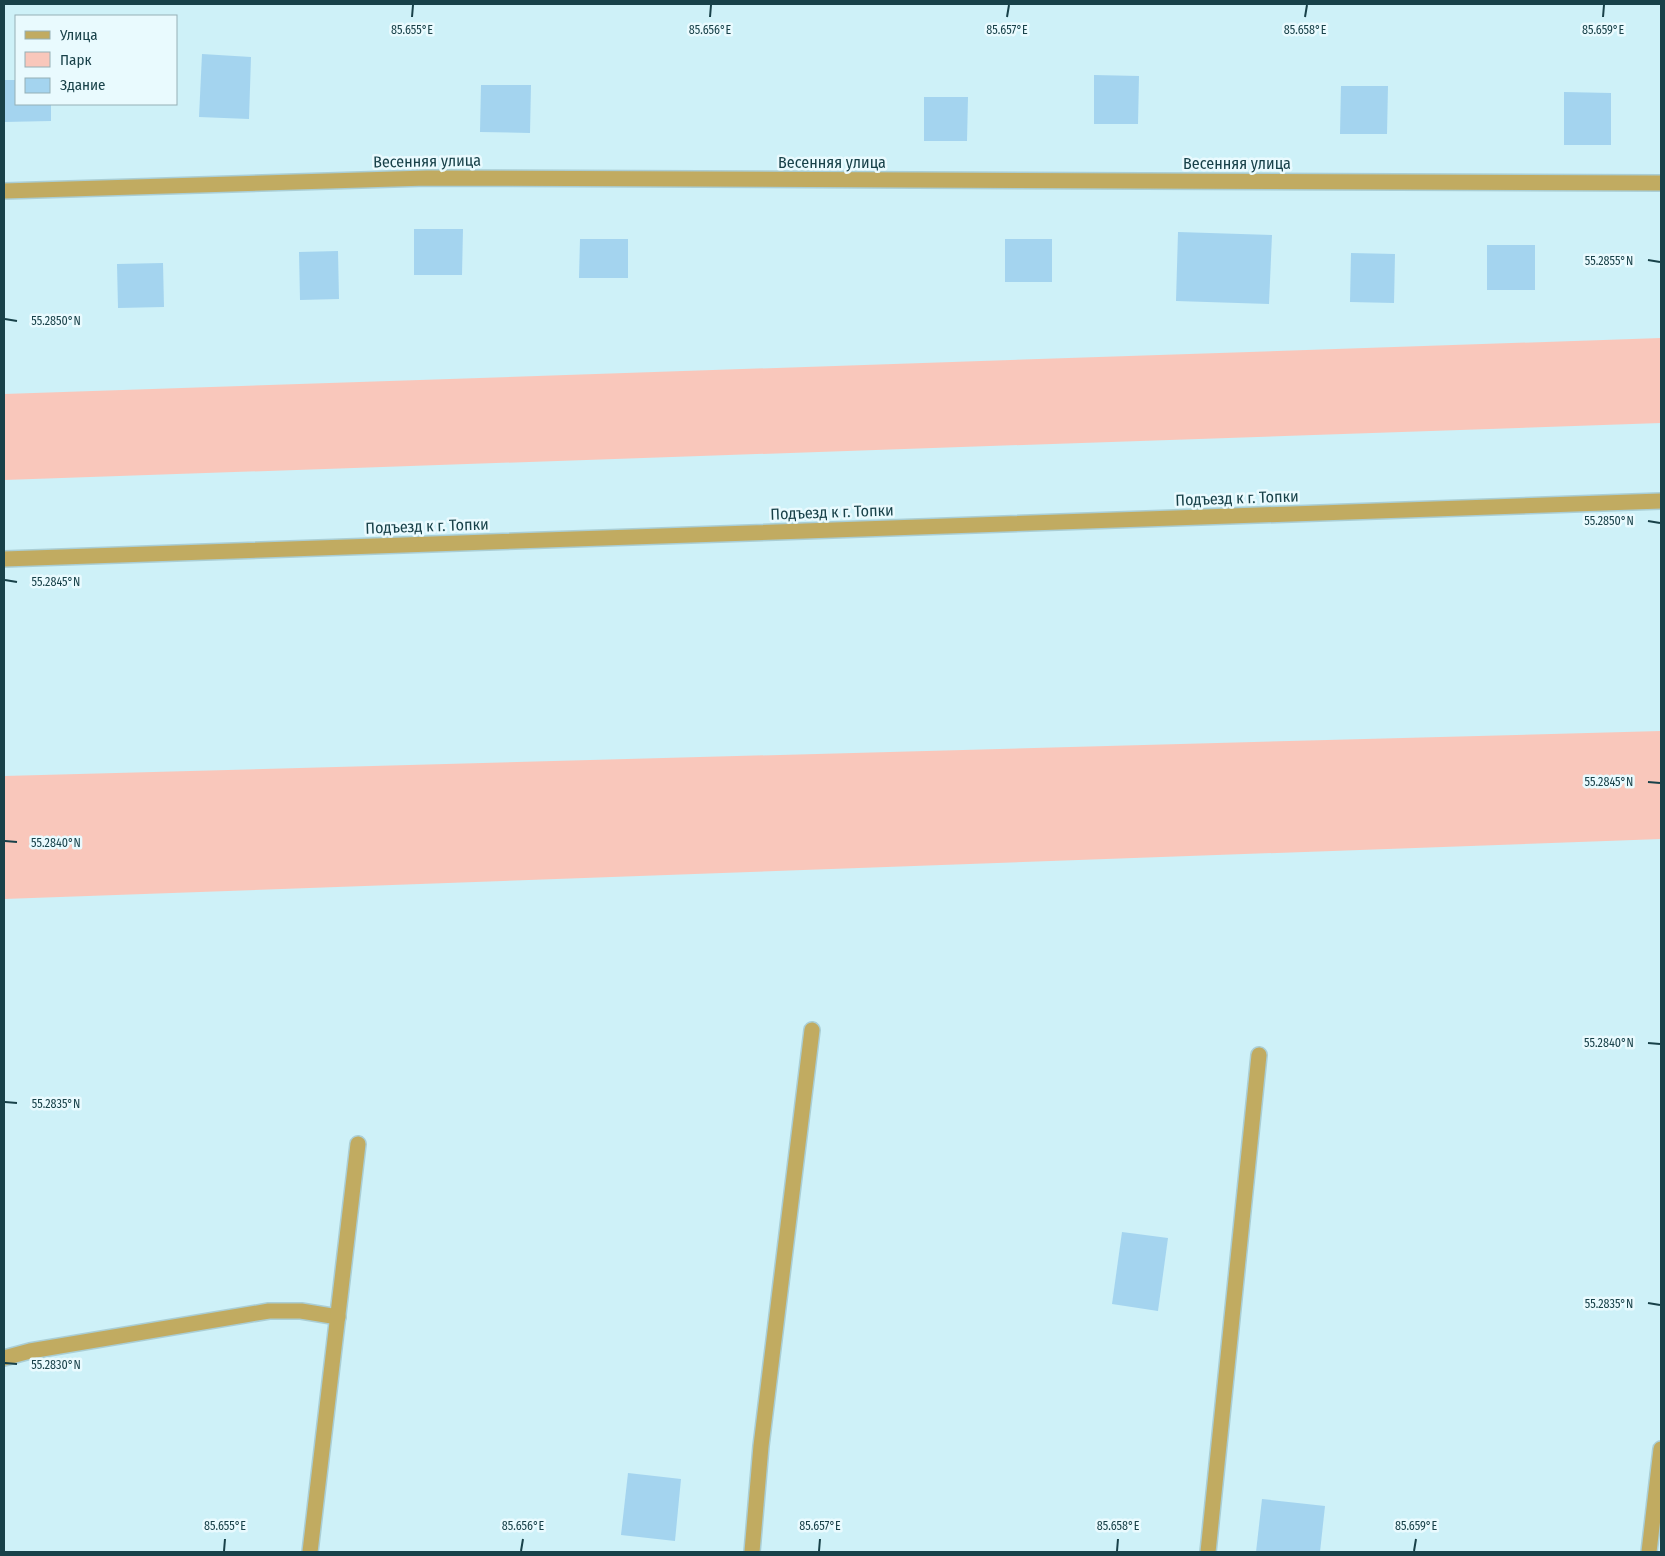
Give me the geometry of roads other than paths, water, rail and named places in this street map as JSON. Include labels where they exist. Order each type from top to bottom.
[{"type":"street","name":"Весенняя улица","points":[[4,191],[427,178],[1661,183]]},
{"type":"street","name":"Подъезд к г. Топки","points":[[4,559],[1661,501]]},
{"type":"street","points":[[752,1552],[761,1446],[812,1030]]},
{"type":"street","points":[[1208,1552],[1260,1055]]},
{"type":"street","points":[[310,1552],[358,1144]]},
{"type":"street","points":[[4,1358],[30,1351],[269,1311],[301,1311],[338,1317]]},
{"type":"street","points":[[1649,1552],[1661,1449]]}]
